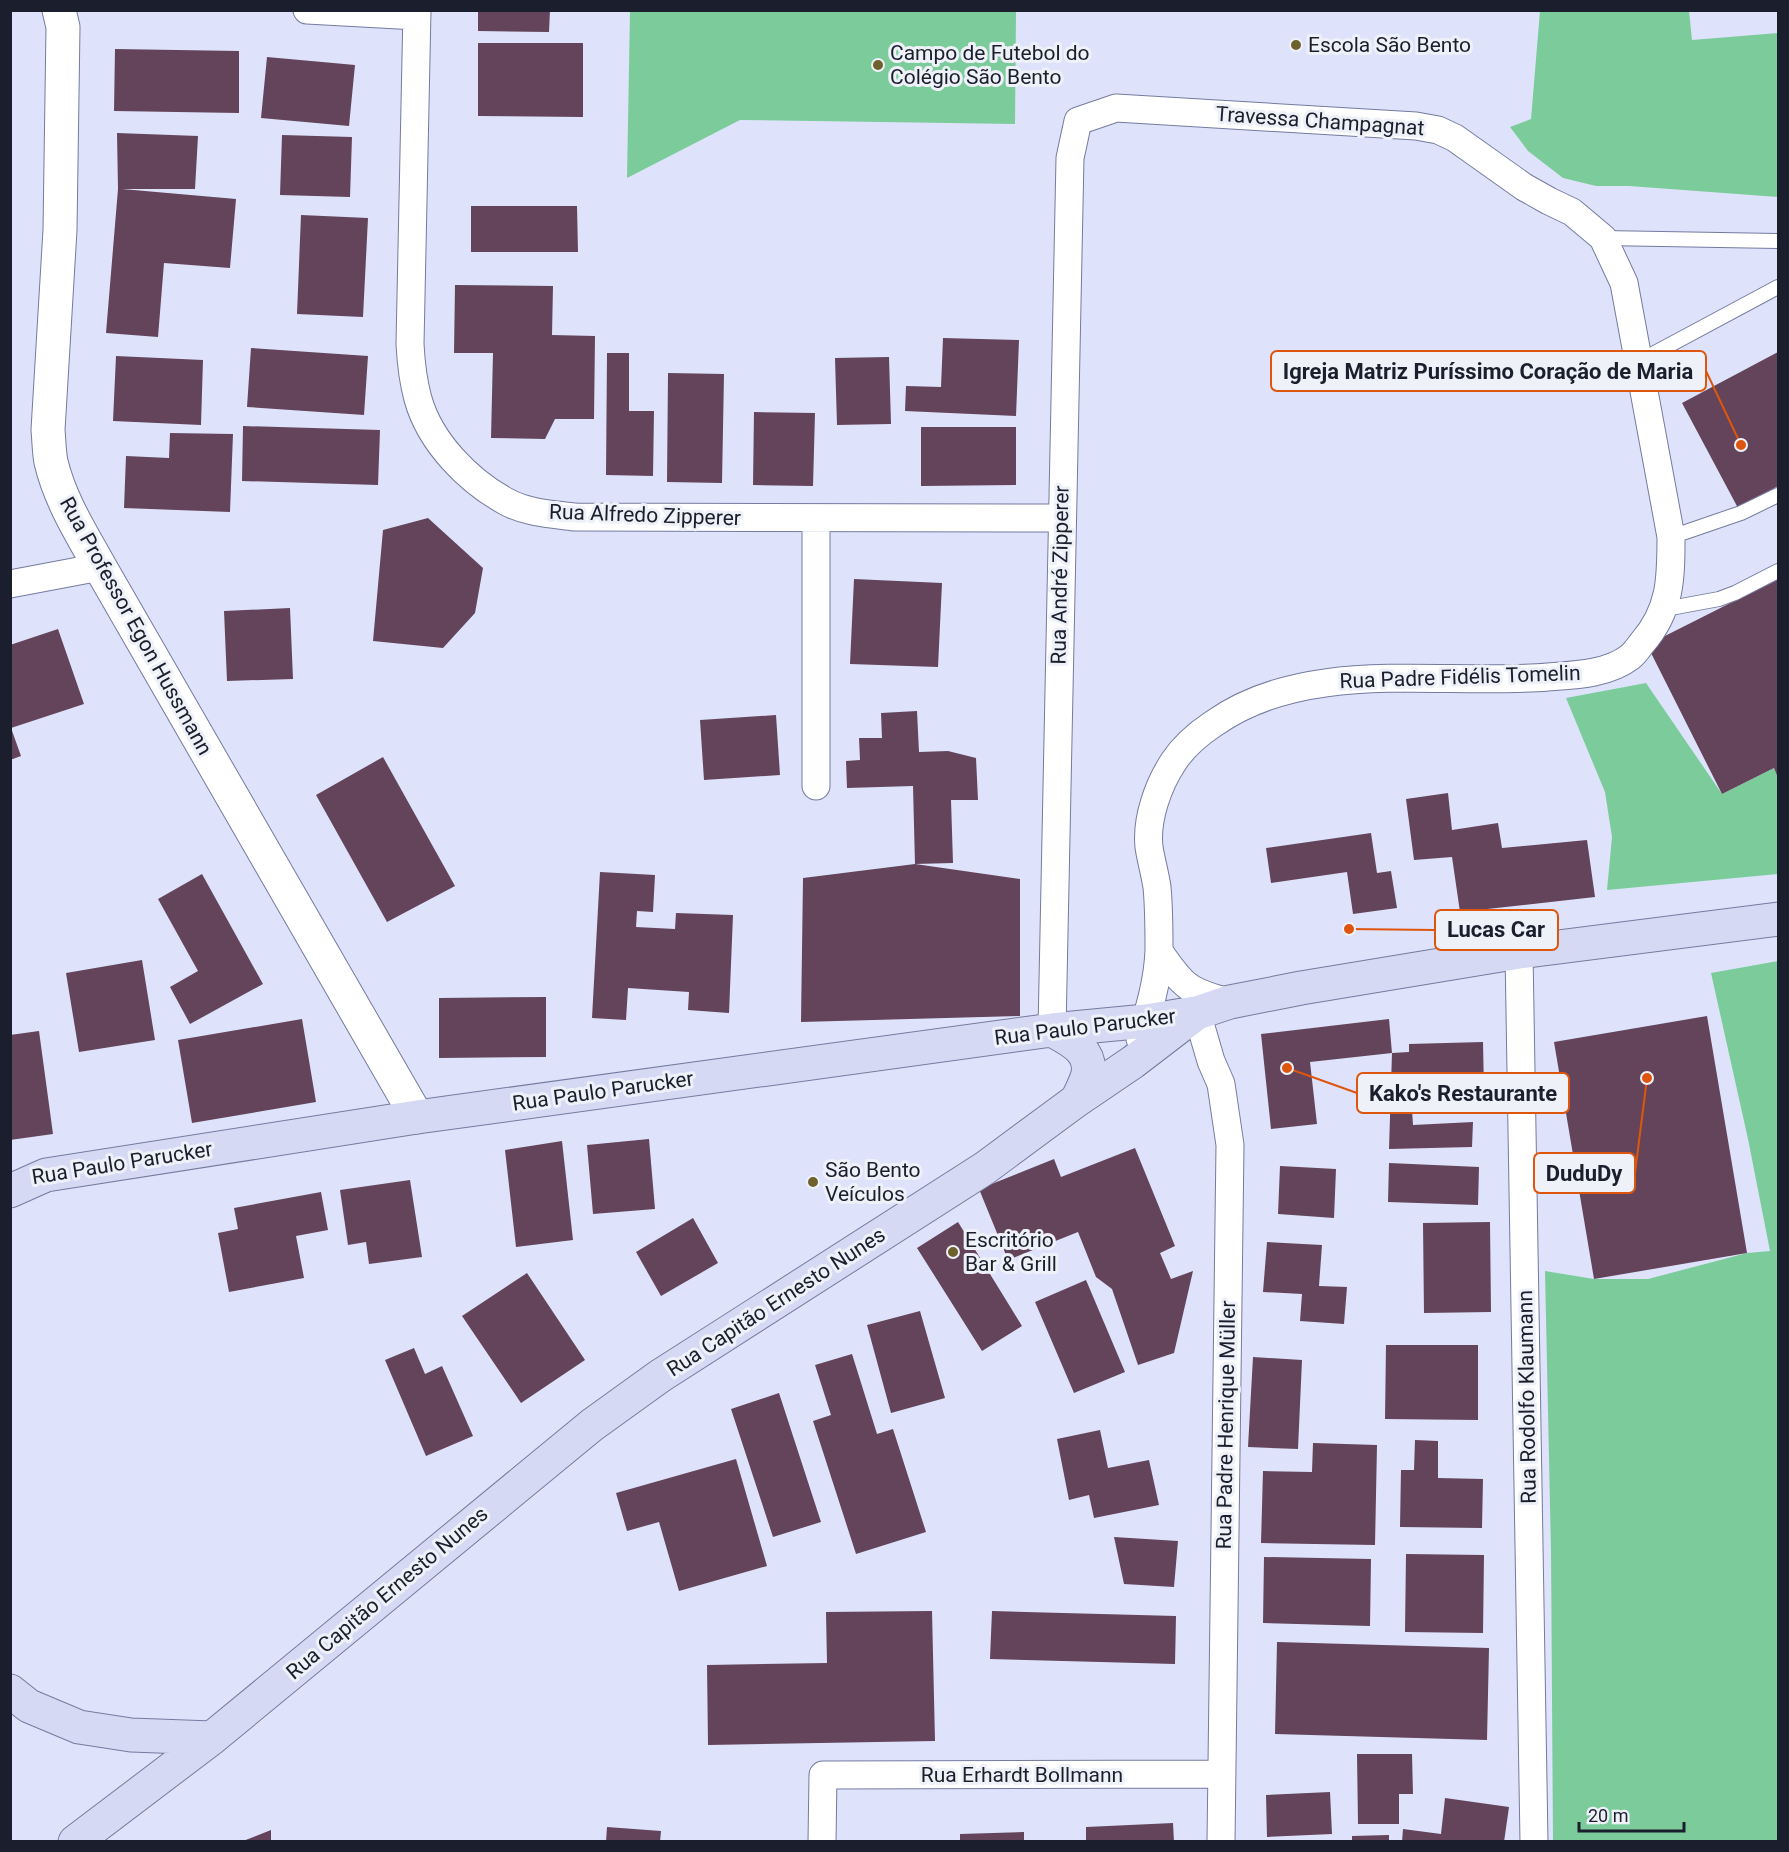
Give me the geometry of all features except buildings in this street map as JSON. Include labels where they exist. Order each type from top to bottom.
[{"type":"main road","name":"Rua Capitão Ernesto Nunes","points":[[75,1842],[212,1738],[592,1425],[660,1376],[985,1168],[1197,1013],[1230,1002],[1301,988],[1520,952],[1779,919]]},
{"type":"main road","name":"Rua Paulo Parucker","points":[[46,1175],[417,1117],[1052,1030],[1197,1013]]},
{"type":"main road","points":[[1052,1030],[1075,1042],[1087,1054],[1088,1073],[1077,1100]]},
{"type":"main road","points":[[10,1191],[46,1175]]},
{"type":"main road","points":[[10,1690],[29,1706],[79,1727],[131,1735],[212,1738]]},
{"type":"street","name":"Rua Professor Egon Hussmann","points":[[59,10],[63,27],[60,230],[48,418],[50,460],[59,489],[73,520],[417,1117]]},
{"type":"street","points":[[307,10],[417,13]]},
{"type":"street","name":"Rua Alfredo Zipperer","points":[[417,13],[410,344],[412,372],[418,401],[433,433],[457,465],[482,485],[508,503],[539,513],[574,517],[610,519],[1061,518]]},
{"type":"street","name":"Travessa Champagnat","points":[[1078,121],[1116,108],[1416,126],[1438,130],[1455,138],[1524,187],[1572,212],[1603,238]]},
{"type":"street","name":"Rua André Zipperer","points":[[1052,1030],[1070,158],[1078,121]]},
{"type":"street","name":"Rua Padre Fidélis Tomelin","points":[[1133,1062],[1155,986],[1159,951],[1157,886],[1149,845],[1151,816],[1159,791],[1174,761],[1198,734],[1231,710],[1275,693],[1320,683],[1360,680],[1528,679],[1575,675],[1606,669],[1630,657],[1651,633],[1665,609],[1671,574],[1671,537],[1624,284],[1603,238]]},
{"type":"street","points":[[816,519],[816,786]]},
{"type":"street","points":[[10,584],[100,567]]},
{"type":"street","points":[[1159,951],[1175,976],[1190,989],[1208,997],[1230,1002]]},
{"type":"street","name":"Rua Rodolfo Klaumann","points":[[1520,952],[1534,1842]]},
{"type":"street","name":"Rua Padre Henrique Müller","points":[[1197,1013],[1211,1061],[1221,1084],[1230,1145],[1221,1842]]},
{"type":"street","name":"Rua Paulo Parucker","points":[[10,1181],[46,1175]]},
{"type":"street","name":"Rua Erhardt Bollmann","points":[[822,1842],[823,1775],[1222,1774]]},
{"type":"lane","points":[[1603,238],[1779,241]]},
{"type":"lane","points":[[1638,362],[1779,287]]},
{"type":"lane","points":[[1671,537],[1741,513],[1779,495]]},
{"type":"lane","points":[[1665,609],[1719,599],[1779,571]]},
{"type":"green space","name":"Campo de Futebol do Colégio São Bento","points":[[630,11],[1016,11],[1015,124],[740,120],[627,178]]},
{"type":"green space","points":[[1540,11],[1689,11],[1692,40],[1778,33],[1778,197],[1629,186],[1596,186],[1563,178],[1528,151],[1510,127],[1531,119]]},
{"type":"green space","points":[[1646,683],[1722,794],[1774,768],[1778,778],[1778,874],[1607,890],[1612,837],[1605,792],[1566,698]]},
{"type":"green space","points":[[1778,961],[1778,1841],[1553,1841],[1551,1552],[1545,1271],[1594,1279],[1648,1279],[1747,1253],[1770,1251],[1711,973]]},
{"type":"place","name":"Escola São Bento","points":[[1296,45]]},
{"type":"place","name":"Campo de Futebol do Colégio São Bento","points":[[878,65]]},
{"type":"place","name":"Igreja Matriz Puríssimo Coração de Maria","points":[[1741,445]]},
{"type":"place","name":"Lucas Car","points":[[1349,929]]},
{"type":"place","name":"Kako's Restaurante","points":[[1287,1068]]},
{"type":"place","name":"DuduDy","points":[[1647,1078]]},
{"type":"place","name":"São Bento Veículos","points":[[813,1182]]},
{"type":"place","name":"Escritório Bar & Grill","points":[[953,1252]]}]
